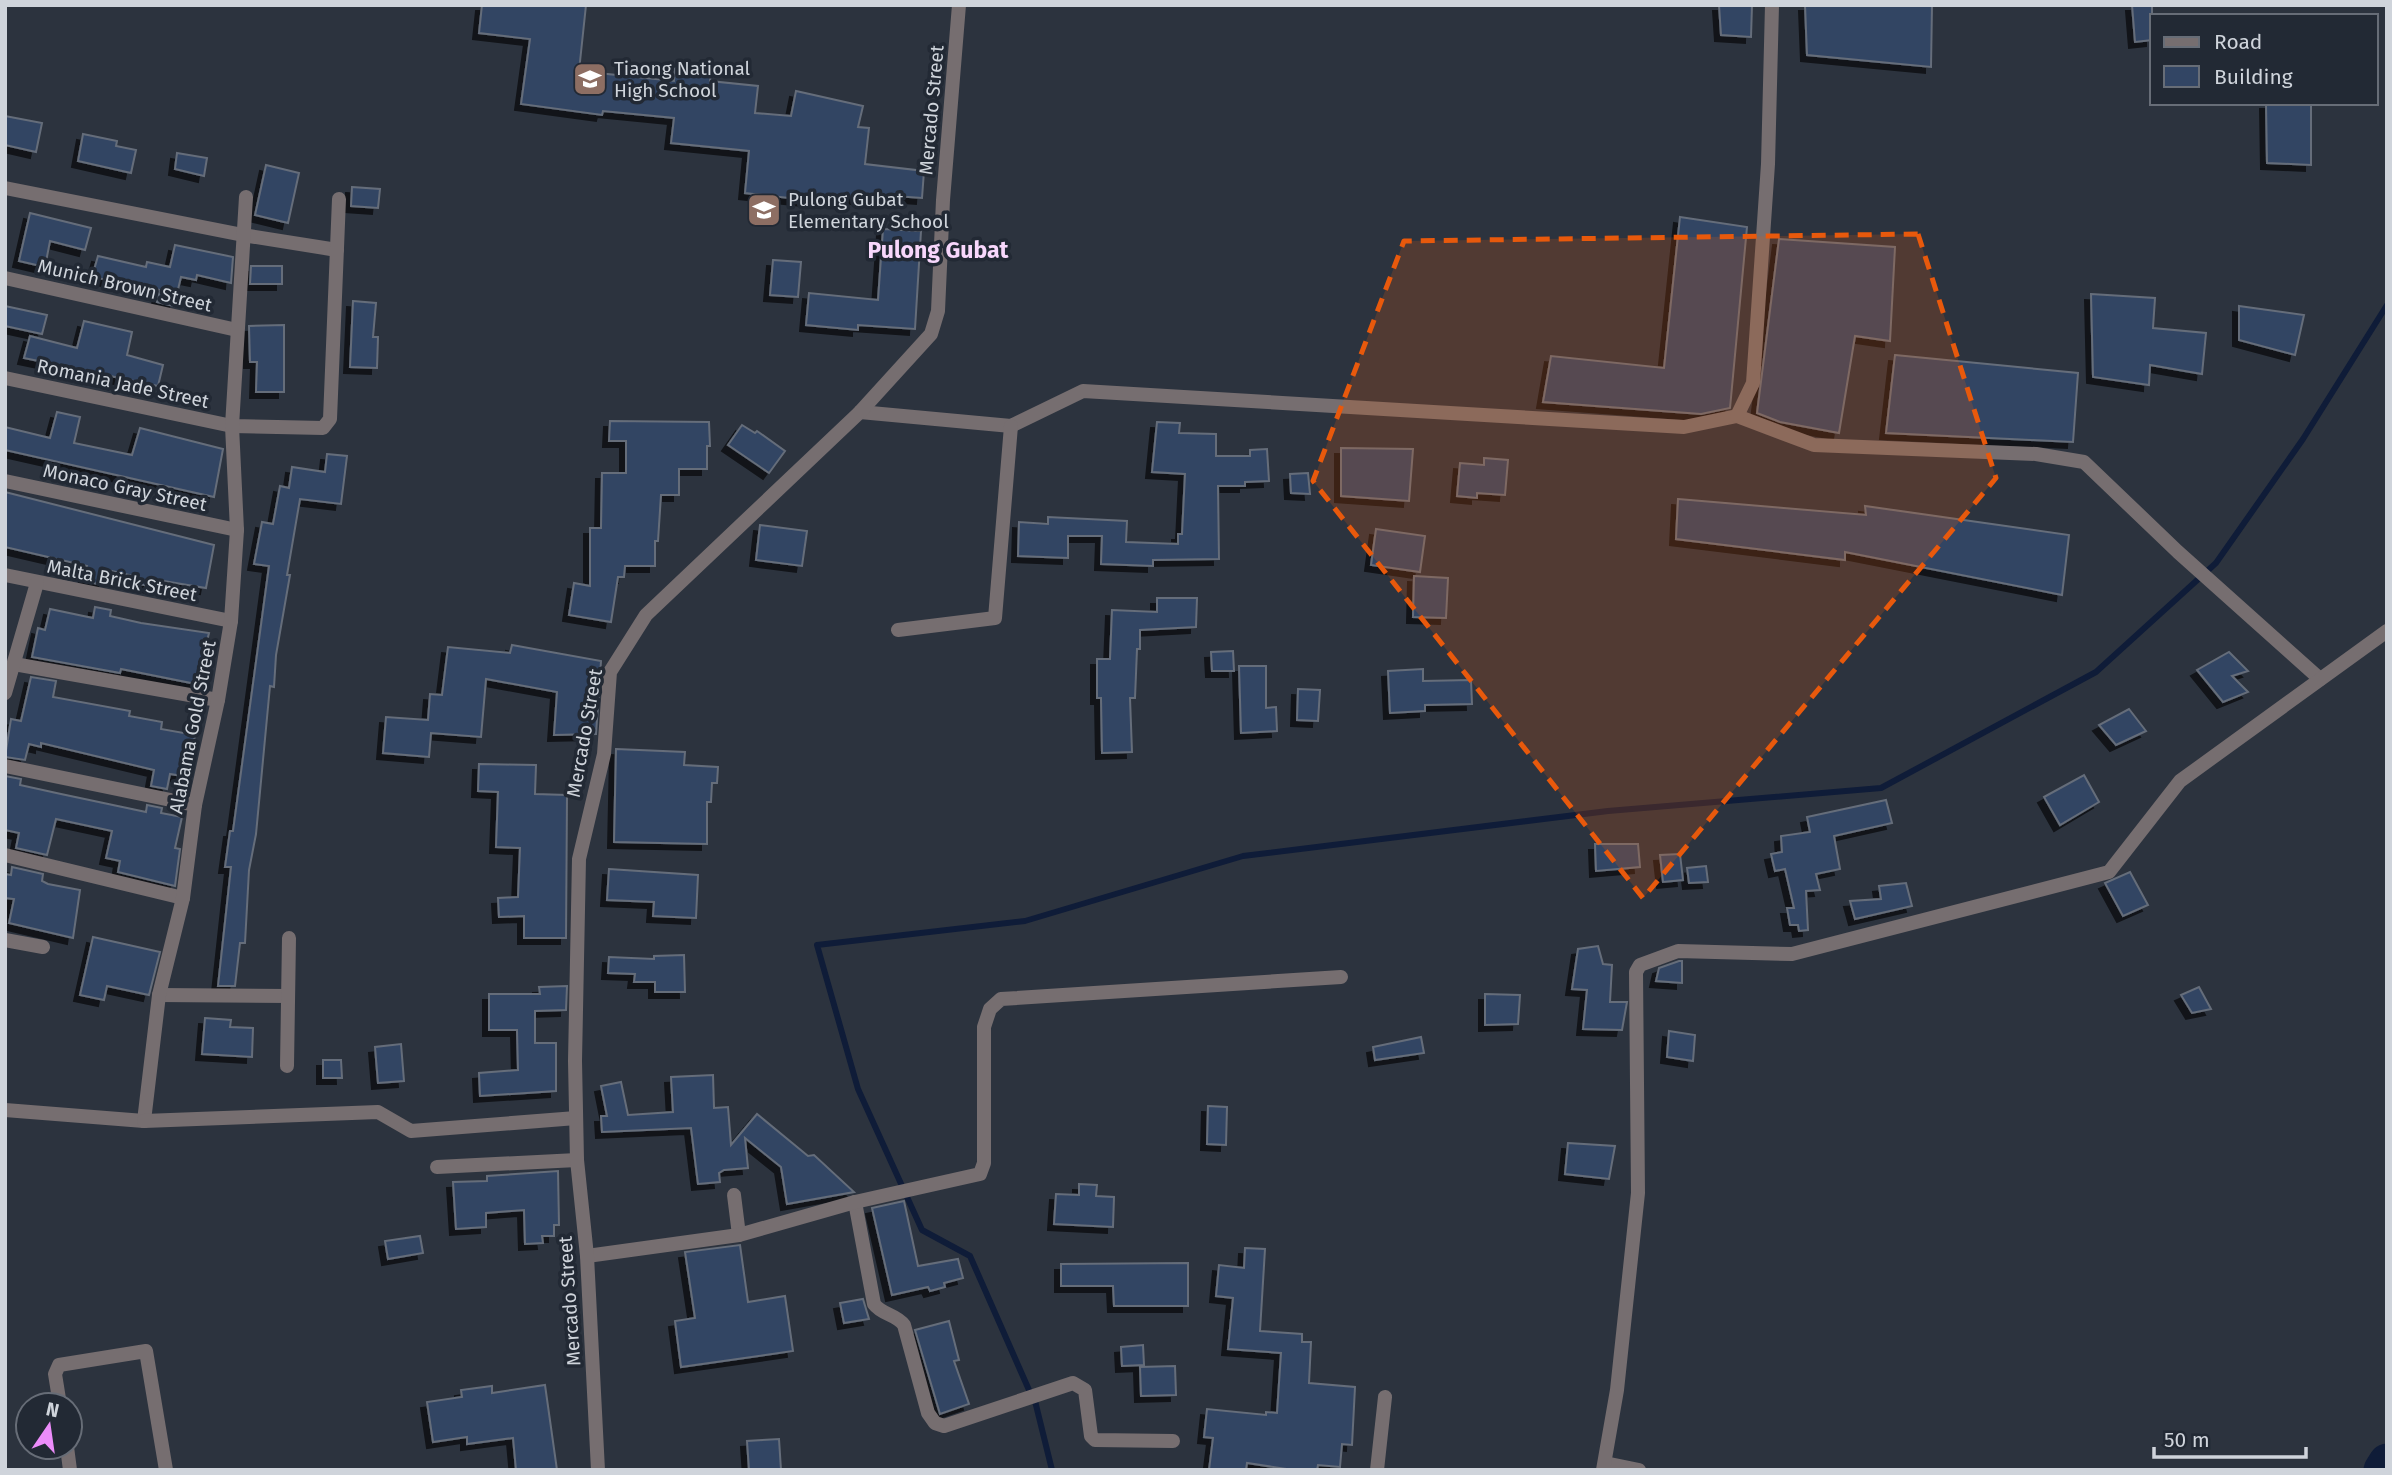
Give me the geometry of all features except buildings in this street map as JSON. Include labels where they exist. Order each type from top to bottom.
[{"type":"street","name":"Mercado Street","points":[[598,1470],[587,1256],[577,1160],[579,859],[604,754],[610,672],[646,615],[860,412],[931,334],[938,312],[943,200],[959,5]]},
{"type":"street","points":[[1737,416],[1752,383],[1768,164],[1772,5]]},
{"type":"street","points":[[5,188],[243,235],[337,250],[339,200]]},
{"type":"street","name":"Alabama Gold Street","points":[[144,1121],[159,995],[183,898],[195,805],[218,699],[231,621],[237,530],[232,426],[246,197]]},
{"type":"street","name":"Romania Jade Street","points":[[5,378],[232,426],[323,428],[330,419],[337,250]]},
{"type":"street","name":"Munich Brown Street","points":[[5,278],[237,330]]},
{"type":"street","points":[[860,412],[1011,426],[1083,391],[1684,427],[1737,416],[1814,445],[2036,454],[2084,462],[2178,552],[2320,679]]},
{"type":"street","points":[[898,630],[995,618],[1011,426]]},
{"type":"street","name":"Monaco Gray Street","points":[[5,481],[237,530]]},
{"type":"street","name":"Malta Brick Street","points":[[5,575],[231,621]]},
{"type":"street","points":[[5,693],[37,583]]},
{"type":"street","points":[[1639,1470],[1604,1466],[1617,1390],[1638,1193],[1636,972],[1640,965],[1678,951],[1792,954],[2109,872],[2180,781],[2387,631]]},
{"type":"street","points":[[14,664],[218,699]]},
{"type":"street","points":[[5,766],[195,805]]},
{"type":"street","points":[[5,855],[183,898]]},
{"type":"street","points":[[287,1066],[289,938]]},
{"type":"street","points":[[5,940],[43,947]]},
{"type":"street","points":[[587,1256],[739,1235],[855,1202],[980,1174],[984,1163],[984,1027],[990,1009],[1001,999],[1341,977]]},
{"type":"street","points":[[159,995],[288,996]]},
{"type":"street","points":[[5,1110],[144,1121],[378,1112],[411,1131],[576,1118]]},
{"type":"street","points":[[436,1167],[577,1160]]},
{"type":"street","points":[[734,1195],[739,1235]]},
{"type":"street","points":[[855,1202],[874,1304],[880,1312],[899,1318],[904,1325],[928,1413],[935,1423],[944,1426],[1073,1383],[1085,1390],[1091,1436],[1096,1440],[1173,1441]]},
{"type":"street","points":[[58,1391],[55,1374],[59,1365],[146,1351],[166,1470]]},
{"type":"street","points":[[1377,1470],[1385,1397]]},
{"type":"highlighted area","points":[[1918,234],[1996,478],[1643,898],[1313,481],[1404,241]]},
{"type":"waterway","points":[[1029,1390],[970,1256],[922,1230],[858,1089],[817,945],[1025,921],[1243,856],[1608,811],[1881,788],[2096,672],[2216,563],[2303,439],[2387,305]]},
{"type":"waterway","points":[[1035,1401],[1052,1470]]},
{"type":"waterway","points":[[2382,1470],[2387,1462]]},
{"type":"place","name":"Tiaong National High School","points":[[590,79]]},
{"type":"place","name":"Pulong Gubat Elementary School","points":[[764,210]]},
{"type":"district","name":"Pulong Gubat","points":[[938,250]]}]
